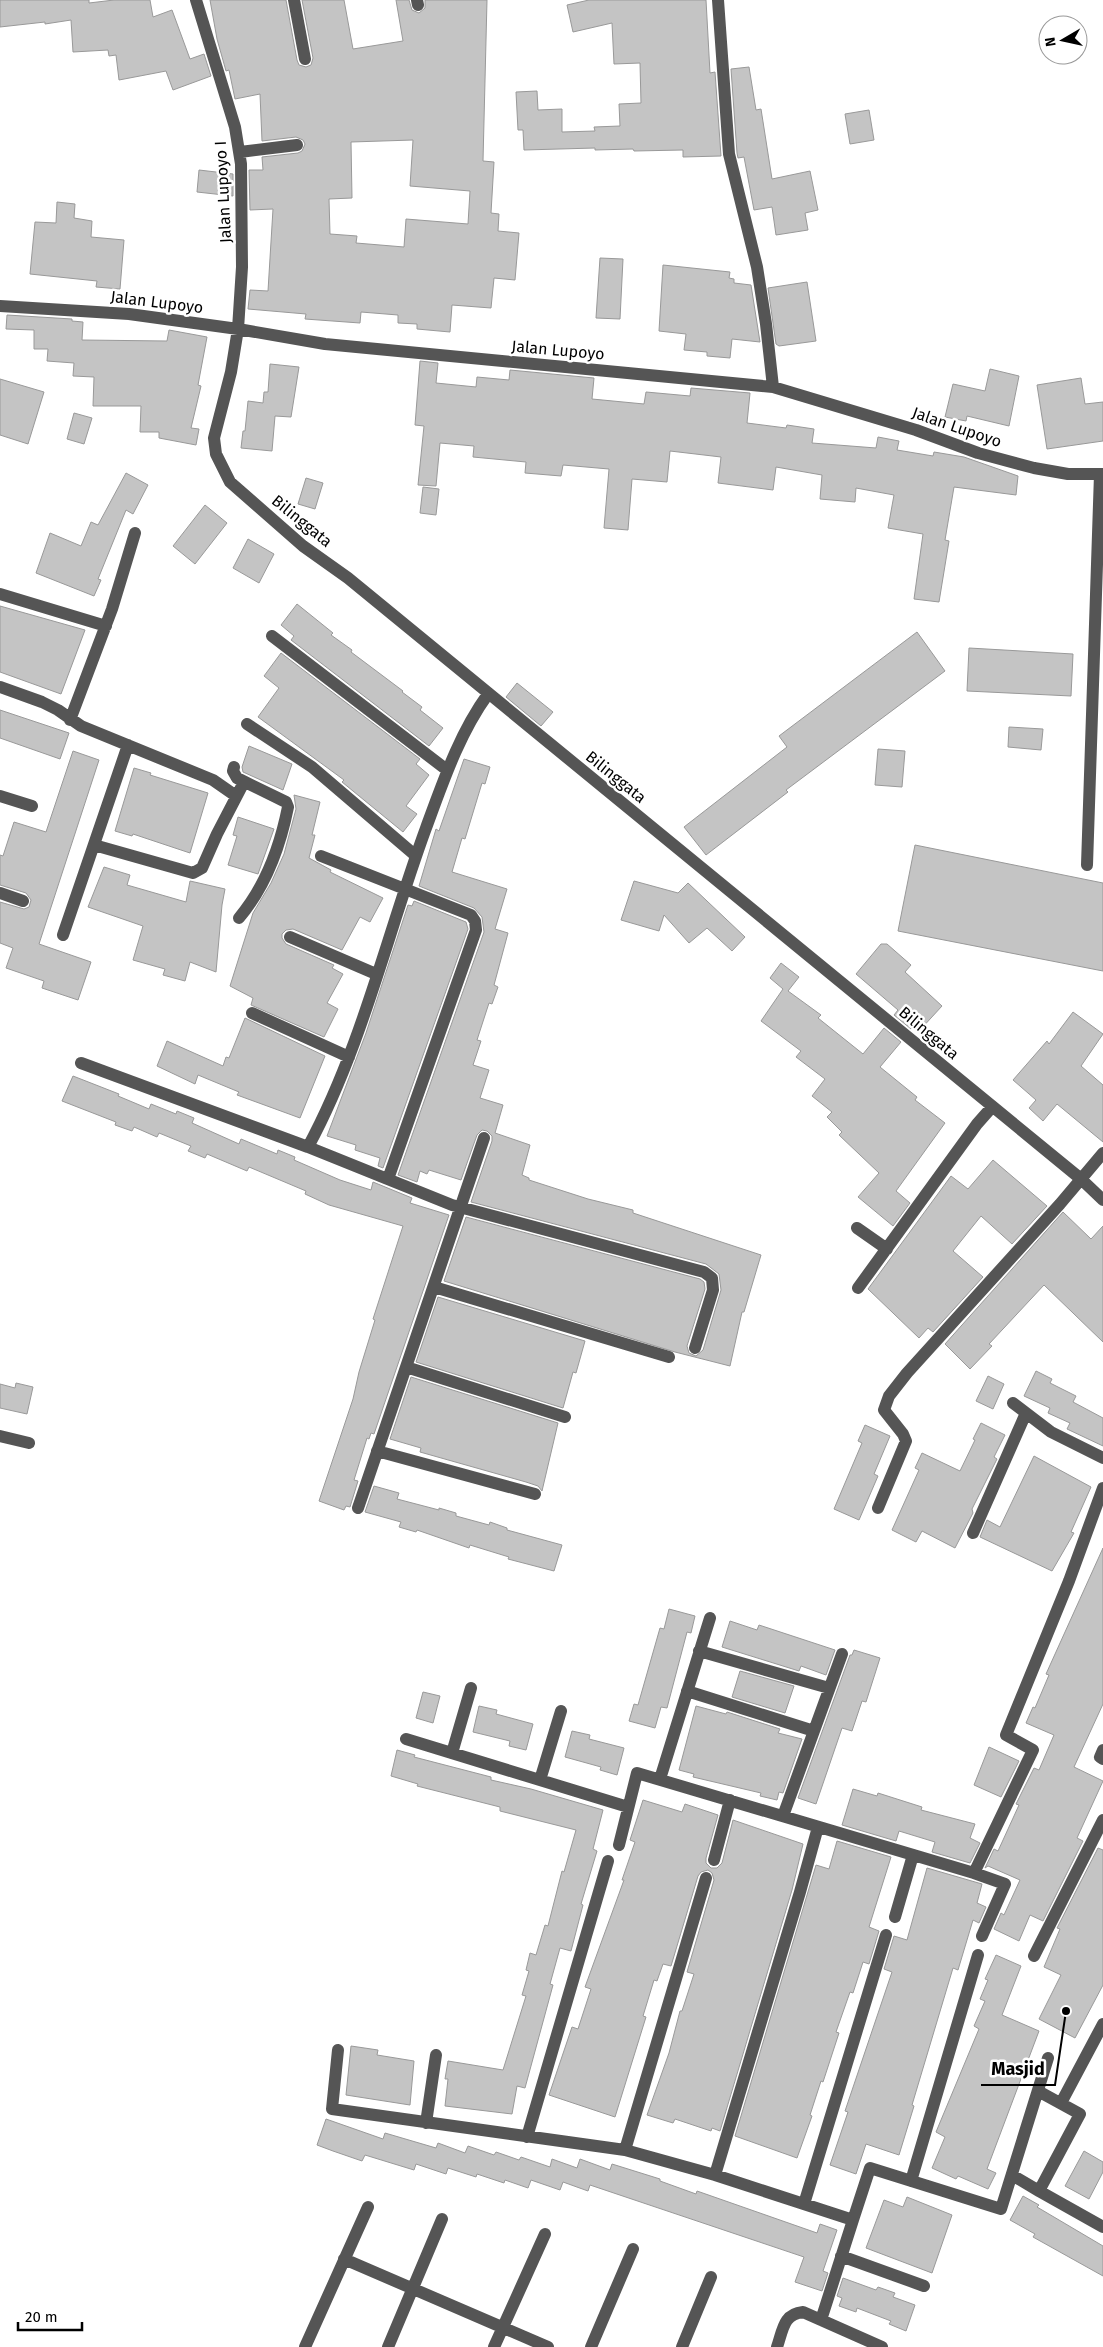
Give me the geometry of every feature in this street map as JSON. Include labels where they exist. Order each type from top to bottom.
[{"type":"street","name":"Jalan Lupoyo I","points":[[196,0],[236,127],[240,152],[242,267],[238,329]]},
{"type":"street","points":[[294,0],[305,59]]},
{"type":"street","points":[[718,0],[729,154],[756,267],[766,324],[773,387]]},
{"type":"street","points":[[240,152],[297,145]]},
{"type":"street","name":"Jalan Lupoyo","points":[[0,306],[129,314],[238,329],[325,344],[773,387],[874,417],[978,453],[1034,468],[1068,474],[1102,474]]},
{"type":"street","name":"Bilinggata","points":[[238,329],[231,372],[214,438],[216,454],[230,482],[304,546],[348,578],[484,700],[990,1110],[1081,1179],[1103,1200]]},
{"type":"street","points":[[1087,866],[1102,474]]},
{"type":"street","points":[[70,720],[106,626],[135,533]]},
{"type":"street","points":[[0,594],[106,626]]},
{"type":"street","points":[[272,636],[448,770]]},
{"type":"street","points":[[0,687],[42,702],[58,710],[80,726],[213,780],[236,796]]},
{"type":"street","points":[[308,1147],[324,1118],[349,1057],[416,856],[448,770],[484,700]]},
{"type":"street","points":[[247,724],[312,767],[416,856]]},
{"type":"street","points":[[63,935],[128,745]]},
{"type":"street","points":[[234,767],[234,775],[244,782],[286,802],[288,807],[279,843],[266,877],[240,918]]},
{"type":"street","points":[[94,844],[151,862],[194,873],[197,872],[202,868],[244,782]]},
{"type":"street","points":[[0,796],[32,806]]},
{"type":"street","points":[[320,856],[471,915],[475,921],[476,930],[388,1179]]},
{"type":"street","points":[[0,893],[23,901]]},
{"type":"street","points":[[290,937],[376,974]]},
{"type":"street","points":[[252,1013],[349,1057]]},
{"type":"street","points":[[82,1063],[308,1147],[461,1207],[704,1272],[712,1278],[713,1290],[695,1348]]},
{"type":"street","points":[[858,1288],[977,1124],[990,1110]]},
{"type":"street","points":[[358,1508],[484,1138]]},
{"type":"street","points":[[878,1508],[906,1441],[903,1434],[884,1410],[889,1396],[931,1346],[1072,1191],[1103,1152]]},
{"type":"street","points":[[857,1228],[887,1249]]},
{"type":"street","points":[[434,1287],[670,1357]]},
{"type":"street","points":[[406,1367],[564,1417]]},
{"type":"street","points":[[1013,1403],[1051,1432],[1103,1458]]},
{"type":"street","points":[[973,1533],[1026,1413]]},
{"type":"street","points":[[0,1436],[29,1443]]},
{"type":"street","points":[[377,1451],[535,1494]]},
{"type":"street","points":[[974,1873],[1033,1750],[1006,1735],[1103,1488]]},
{"type":"street","points":[[660,1779],[710,1618]]},
{"type":"street","points":[[700,1651],[829,1688]]},
{"type":"street","points":[[783,1816],[842,1654]]},
{"type":"street","points":[[452,1753],[471,1688]]},
{"type":"street","points":[[687,1691],[814,1731]]},
{"type":"street","points":[[540,1780],[561,1711]]},
{"type":"street","points":[[406,1739],[628,1807]]},
{"type":"street","points":[[1103,1750],[1100,1757],[1103,1759]]},
{"type":"street","points":[[618,1845],[637,1773],[974,1873],[1005,1884],[982,1936]]},
{"type":"street","points":[[714,1860],[730,1800]]},
{"type":"street","points":[[1034,1956],[1103,1820]]},
{"type":"street","points":[[714,2175],[818,1827]]},
{"type":"street","points":[[895,1917],[913,1855]]},
{"type":"street","points":[[527,2137],[608,1861]]},
{"type":"street","points":[[625,2150],[706,1878]]},
{"type":"street","points":[[804,2204],[886,1935]]},
{"type":"street","points":[[911,2181],[978,1955]]},
{"type":"street","points":[[1061,2103],[1103,2024]]},
{"type":"street","points":[[338,2050],[332,2109],[625,2150],[714,2175],[852,2220]]},
{"type":"street","points":[[426,2123],[436,2055]]},
{"type":"street","points":[[821,2320],[870,2168],[1001,2209],[1048,2058]]},
{"type":"street","points":[[1038,2090],[1080,2114],[1039,2191]]},
{"type":"street","points":[[1012,2175],[1103,2227]]},
{"type":"street","points":[[304,2347],[368,2207]]},
{"type":"street","points":[[388,2347],[442,2220]]},
{"type":"street","points":[[494,2347],[545,2234]]},
{"type":"street","points":[[591,2347],[633,2249]]},
{"type":"street","points":[[841,2256],[924,2286]]},
{"type":"street","points":[[344,2259],[548,2347]]},
{"type":"street","points":[[682,2347],[711,2277]]},
{"type":"street","points":[[777,2347],[788,2317],[794,2313],[803,2312],[879,2346]]},
{"type":"building","points":[[0,0],[89,0],[89,3],[114,0],[150,0],[153,17],[172,10],[190,59],[204,54],[211,76],[173,90],[166,71],[119,80],[116,55],[109,56],[108,50],[73,52],[71,20],[0,27]]},
{"type":"building","points":[[210,0],[286,0],[297,60],[299,65],[306,67],[311,65],[313,58],[302,0],[344,0],[353,49],[403,41],[396,0],[409,0],[412,10],[419,13],[425,8],[425,0],[487,0],[483,161],[494,162],[491,213],[499,214],[498,231],[519,233],[515,280],[494,278],[491,308],[452,305],[450,332],[417,329],[417,324],[398,323],[398,315],[361,312],[360,323],[305,319],[306,314],[248,309],[250,290],[268,291],[273,209],[250,210],[249,170],[263,170],[262,157],[298,153],[302,151],[305,144],[303,140],[296,137],[262,141],[260,94],[235,99],[229,70],[226,71],[217,39]],"holes":[[[413,140],[410,186],[470,191],[468,224],[406,219],[404,247],[356,243],[357,236],[330,234],[329,199],[352,198],[351,142]]]},
{"type":"building","points":[[589,0],[706,0],[710,73],[715,72],[721,156],[683,157],[683,150],[634,151],[633,149],[595,150],[595,148],[524,150],[523,130],[518,130],[516,92],[537,91],[538,110],[562,109],[562,132],[595,131],[594,127],[620,126],[619,104],[641,103],[640,63],[614,64],[612,23],[573,32],[567,5]]},
{"type":"building","points":[[749,67],[756,110],[761,109],[772,179],[810,171],[818,210],[805,213],[808,230],[776,235],[772,207],[754,210],[744,157],[738,158],[737,153],[731,69]]},
{"type":"building","points":[[869,110],[874,140],[850,144],[845,114]]},
{"type":"building","points":[[199,170],[233,174],[233,196],[197,192]]},
{"type":"building","points":[[57,202],[75,204],[74,218],[92,221],[91,237],[124,240],[120,289],[96,287],[97,281],[30,274],[35,222],[56,223]]},
{"type":"building","points":[[600,258],[623,259],[620,319],[596,318]]},
{"type":"building","points":[[663,265],[730,272],[729,278],[734,279],[734,283],[751,285],[760,342],[732,339],[730,358],[707,356],[707,352],[684,350],[686,334],[659,331]]},
{"type":"building","points":[[807,282],[816,341],[779,346],[776,344],[768,288]]},
{"type":"building","points":[[7,315],[72,319],[72,321],[83,322],[82,340],[167,341],[169,330],[207,337],[198,385],[201,386],[191,428],[199,429],[196,445],[159,438],[159,432],[140,432],[141,406],[93,406],[94,377],[73,376],[74,363],[47,361],[48,349],[34,349],[34,330],[6,329]]},
{"type":"building","points":[[420,361],[438,363],[436,383],[476,387],[477,377],[509,380],[510,370],[594,378],[592,399],[644,404],[646,392],[690,396],[691,388],[750,393],[747,423],[786,428],[787,425],[814,429],[812,443],[876,448],[878,437],[899,441],[897,450],[933,456],[934,452],[964,457],[1018,476],[1016,495],[954,487],[945,540],[949,541],[939,602],[914,599],[923,534],[888,528],[894,495],[856,488],[855,502],[820,499],[822,475],[776,467],[773,490],[718,483],[721,457],[670,451],[667,482],[632,479],[628,530],[604,528],[609,469],[563,465],[561,476],[525,473],[526,462],[473,457],[474,446],[440,443],[436,486],[418,485],[424,426],[415,425]]},
{"type":"building","points":[[270,364],[299,367],[291,417],[275,416],[272,451],[241,448],[248,401],[263,403],[264,392],[268,392]]},
{"type":"building","points":[[990,369],[1019,376],[1009,426],[967,416],[966,421],[945,417],[953,384],[985,391]]},
{"type":"building","points":[[1081,378],[1085,404],[1103,402],[1103,441],[1047,449],[1037,385]]},
{"type":"building","points":[[0,379],[44,392],[28,444],[0,435]]},
{"type":"building","points":[[74,413],[92,418],[84,444],[67,439]]},
{"type":"building","points":[[126,473],[148,485],[133,514],[126,510],[98,579],[101,580],[94,596],[36,573],[50,533],[81,546],[91,522],[98,525]]},
{"type":"building","points":[[306,478],[323,483],[315,509],[298,504]]},
{"type":"building","points":[[423,487],[439,489],[436,515],[420,513]]},
{"type":"building","points":[[205,505],[227,523],[195,564],[173,546]]},
{"type":"building","points":[[248,539],[274,554],[259,583],[233,568]]},
{"type":"building","points":[[297,604],[333,633],[331,635],[352,650],[351,652],[422,707],[420,710],[443,728],[429,746],[291,640],[294,636],[281,625]]},
{"type":"building","points":[[0,606],[85,630],[61,694],[0,672]]},
{"type":"building","points":[[917,632],[945,671],[786,790],[788,792],[706,855],[684,827],[787,747],[779,736]]},
{"type":"building","points":[[969,648],[1073,654],[1071,696],[967,691]]},
{"type":"building","points":[[281,653],[420,759],[416,764],[429,775],[406,806],[417,814],[403,832],[342,782],[344,780],[258,717],[279,688],[264,676]]},
{"type":"building","points":[[517,683],[553,712],[541,726],[506,697]]},
{"type":"building","points":[[0,710],[69,733],[60,759],[0,738]]},
{"type":"building","points":[[1009,727],[1043,729],[1041,750],[1008,747]]},
{"type":"building","points":[[249,746],[292,764],[283,790],[243,772],[242,767]]},
{"type":"building","points":[[878,749],[905,751],[902,787],[875,785]]},
{"type":"building","points":[[73,751],[99,760],[39,944],[91,962],[78,1000],[42,988],[44,981],[6,968],[13,948],[0,943],[0,902],[24,909],[29,907],[31,900],[26,893],[0,885],[0,855],[3,856],[14,822],[46,832]]},
{"type":"building","points":[[464,759],[490,767],[485,784],[482,783],[465,839],[462,838],[452,872],[507,889],[495,929],[508,933],[494,985],[498,987],[492,1004],[489,1003],[477,1040],[481,1041],[473,1065],[489,1070],[480,1098],[503,1105],[495,1133],[530,1145],[522,1175],[529,1178],[529,1180],[588,1199],[633,1210],[633,1213],[761,1255],[744,1312],[742,1312],[730,1366],[675,1352],[444,1281],[466,1217],[700,1279],[704,1282],[705,1289],[687,1346],[689,1353],[696,1356],[703,1350],[721,1290],[719,1274],[706,1264],[471,1202],[492,1141],[492,1136],[487,1131],[482,1130],[477,1135],[461,1180],[429,1170],[427,1174],[420,1171],[417,1182],[398,1175],[484,932],[482,917],[474,908],[419,886],[436,829],[439,831]]},
{"type":"building","points":[[134,768],[151,773],[150,775],[208,793],[190,853],[133,834],[132,836],[115,831]]},
{"type":"building","points":[[294,795],[320,802],[309,858],[331,870],[330,872],[383,898],[370,922],[360,917],[342,950],[293,929],[286,930],[282,934],[286,944],[334,965],[332,968],[343,974],[327,1003],[338,1009],[324,1037],[251,1005],[253,998],[230,986],[253,913],[271,883],[284,854],[296,809]]},
{"type":"building","points":[[238,817],[274,829],[258,874],[228,865],[237,836],[233,835]]},
{"type":"building","points":[[915,845],[1103,883],[1103,971],[898,931]]},
{"type":"building","points":[[104,867],[130,875],[127,885],[186,902],[190,881],[225,889],[216,972],[190,962],[185,981],[163,975],[165,969],[133,960],[143,926],[88,907]]},
{"type":"building","points":[[634,881],[678,893],[688,883],[745,937],[732,951],[707,928],[689,943],[664,915],[659,931],[621,920]]},
{"type":"building","points":[[414,901],[466,922],[468,929],[383,1168],[378,1166],[380,1158],[355,1150],[356,1145],[327,1136],[366,1033],[408,905],[412,906]]},
{"type":"building","points":[[881,944],[887,944],[911,965],[905,972],[942,1006],[920,1030],[914,1025],[911,1029],[894,1015],[898,1010],[856,974]]},
{"type":"building","points":[[781,963],[799,977],[788,991],[821,1015],[818,1018],[863,1054],[884,1028],[901,1042],[880,1067],[917,1097],[915,1100],[945,1123],[896,1191],[910,1203],[893,1226],[858,1197],[879,1173],[839,1135],[842,1132],[827,1117],[832,1112],[812,1096],[825,1079],[796,1057],[801,1051],[761,1021],[783,989],[770,978]]},
{"type":"building","points":[[1073,1012],[1103,1034],[1081,1066],[1103,1085],[1103,1142],[1057,1104],[1043,1121],[1029,1108],[1036,1100],[1013,1080],[1047,1041],[1049,1044]]},
{"type":"building","points":[[245,1018],[325,1056],[300,1118],[237,1095],[239,1092],[198,1075],[195,1084],[157,1066],[167,1041],[223,1066],[226,1057],[229,1058]]},
{"type":"building","points":[[73,1076],[119,1094],[118,1096],[149,1109],[151,1104],[176,1114],[177,1111],[194,1118],[192,1123],[239,1144],[241,1139],[277,1154],[278,1150],[295,1157],[294,1160],[340,1180],[371,1190],[373,1182],[412,1198],[410,1203],[449,1215],[374,1434],[371,1433],[369,1439],[367,1438],[354,1480],[358,1481],[350,1507],[346,1506],[344,1510],[319,1501],[353,1399],[375,1320],[373,1319],[403,1226],[329,1205],[305,1194],[306,1191],[249,1167],[247,1171],[207,1154],[205,1158],[188,1151],[191,1146],[159,1133],[157,1137],[134,1127],[132,1131],[115,1125],[116,1122],[62,1101]]},
{"type":"building","points":[[993,1160],[1047,1206],[1012,1244],[981,1216],[953,1251],[983,1277],[933,1332],[928,1328],[919,1338],[868,1289],[951,1176],[968,1189]]},
{"type":"building","points":[[1063,1212],[1091,1239],[1103,1226],[1103,1342],[1044,1285],[989,1344],[992,1346],[970,1369],[945,1344]]},
{"type":"building","points":[[438,1297],[585,1341],[576,1373],[573,1372],[563,1408],[416,1362]]},
{"type":"building","points":[[1036,1371],[1052,1379],[1050,1383],[1076,1396],[1073,1402],[1103,1418],[1103,1446],[1067,1429],[1070,1423],[1048,1413],[1050,1408],[1024,1396]]},
{"type":"building","points":[[988,1376],[1004,1384],[993,1409],[976,1401]]},
{"type":"building","points":[[411,1377],[558,1423],[542,1491],[538,1486],[420,1452],[421,1448],[390,1439]]},
{"type":"building","points":[[16,1383],[33,1387],[27,1414],[0,1408],[0,1384],[15,1388]]},
{"type":"building","points":[[981,1423],[1005,1435],[994,1457],[997,1459],[955,1548],[922,1531],[916,1542],[892,1530],[919,1470],[915,1468],[922,1453],[960,1471]]},
{"type":"building","points":[[865,1425],[890,1436],[874,1474],[878,1476],[859,1520],[834,1509],[862,1443],[858,1441]]},
{"type":"building","points":[[1034,1456],[1091,1487],[1071,1532],[1074,1533],[1052,1571],[980,1537],[987,1520],[1000,1527]]},
{"type":"building","points":[[374,1486],[399,1493],[397,1499],[439,1510],[439,1508],[456,1513],[456,1516],[489,1525],[490,1522],[507,1528],[507,1530],[562,1545],[554,1571],[508,1559],[509,1557],[470,1545],[469,1548],[417,1530],[416,1532],[399,1527],[401,1522],[365,1512]]},
{"type":"building","points":[[1103,1548],[1103,1704],[1074,1767],[1103,1781],[1077,1838],[1083,1841],[1043,1921],[1030,1915],[1019,1941],[994,1929],[1001,1913],[1004,1915],[1020,1880],[988,1866],[985,1868],[994,1849],[998,1851],[1019,1805],[1016,1804],[1034,1768],[1039,1770],[1054,1735],[1026,1723],[1033,1707],[1035,1708],[1049,1675],[1046,1674]]},
{"type":"building","points":[[669,1609],[695,1616],[691,1633],[687,1632],[667,1708],[661,1707],[655,1728],[629,1721],[634,1704],[638,1705],[660,1628],[664,1629]]},
{"type":"building","points":[[730,1621],[757,1630],[759,1625],[835,1650],[826,1675],[801,1666],[799,1671],[722,1647]]},
{"type":"building","points":[[854,1650],[880,1658],[866,1702],[862,1701],[852,1731],[842,1728],[816,1804],[798,1798],[850,1655],[852,1655]]},
{"type":"building","points":[[740,1671],[794,1686],[785,1713],[732,1697]]},
{"type":"building","points":[[423,1692],[440,1696],[433,1723],[416,1718]]},
{"type":"building","points":[[479,1706],[497,1710],[496,1714],[533,1724],[526,1750],[509,1746],[510,1741],[473,1732]]},
{"type":"building","points":[[696,1706],[726,1714],[727,1712],[780,1729],[778,1733],[802,1739],[783,1793],[779,1792],[777,1800],[760,1796],[761,1793],[693,1777],[694,1774],[679,1770]]},
{"type":"building","points":[[572,1731],[590,1735],[589,1739],[624,1748],[617,1775],[600,1770],[601,1767],[565,1757]]},
{"type":"building","points":[[989,1747],[1019,1761],[1001,1797],[974,1785]]},
{"type":"building","points":[[397,1750],[415,1755],[414,1757],[491,1777],[491,1780],[531,1789],[603,1810],[593,1849],[597,1851],[581,1904],[583,1905],[571,1951],[560,1948],[550,1984],[553,1985],[525,2088],[517,2086],[512,2114],[445,2106],[448,2079],[445,2079],[448,2061],[503,2070],[526,1996],[522,1995],[529,1971],[526,1970],[530,1953],[536,1955],[545,1925],[548,1926],[562,1871],[564,1872],[576,1830],[500,1811],[500,1807],[417,1786],[418,1784],[391,1776]]},
{"type":"building","points":[[853,1789],[877,1796],[878,1793],[922,1807],[921,1810],[975,1824],[970,1838],[980,1843],[970,1863],[932,1852],[935,1842],[899,1831],[896,1841],[842,1825]]},
{"type":"building","points":[[643,1800],[682,1812],[685,1804],[718,1815],[706,1858],[706,1863],[711,1868],[717,1868],[722,1863],[733,1820],[803,1844],[792,1890],[720,2131],[712,2128],[711,2131],[675,2119],[673,2123],[647,2115],[669,2053],[680,2011],[682,2011],[694,1974],[687,1972],[714,1880],[712,1873],[708,1870],[701,1872],[698,1876],[671,1966],[663,1964],[657,1981],[654,1980],[643,2016],[646,2017],[615,2117],[549,2095],[572,2027],[578,2029],[591,1989],[585,1987],[624,1880],[622,1880],[635,1842],[630,1840]]},
{"type":"building","points":[[837,1841],[891,1857],[869,1927],[879,1931],[869,1964],[863,1962],[853,1993],[850,1992],[836,2032],[839,2033],[823,2082],[821,2081],[810,2115],[812,2116],[797,2158],[735,2136],[816,1865],[829,1869]]},
{"type":"building","points":[[1098,1848],[1103,1850],[1103,1985],[1075,2038],[1039,2019],[1061,1975],[1044,1967],[1060,1929],[1057,1928]]},
{"type":"building","points":[[927,1868],[982,1884],[977,1903],[986,1907],[979,1923],[973,1920],[958,1970],[953,1968],[899,2155],[866,2144],[856,2174],[830,2165],[848,2112],[845,2111],[892,1972],[884,1969],[894,1936],[907,1940]]},
{"type":"building","points":[[996,1955],[1021,1966],[1002,2015],[1039,2031],[987,2169],[996,2173],[988,2189],[958,2176],[956,2179],[932,2168],[945,2137],[936,2132],[979,2029],[974,2026],[985,2001],[980,1999],[988,1980],[985,1979]]},
{"type":"building","points":[[351,2046],[378,2050],[377,2055],[414,2061],[410,2105],[346,2095]]},
{"type":"building","points":[[326,2119],[383,2139],[385,2133],[436,2148],[438,2143],[465,2153],[468,2146],[494,2155],[496,2152],[519,2160],[521,2157],[550,2167],[552,2159],[577,2168],[580,2159],[610,2170],[612,2164],[660,2179],[660,2181],[696,2194],[697,2191],[817,2233],[820,2224],[837,2230],[823,2271],[828,2273],[822,2291],[795,2282],[804,2257],[590,2185],[588,2191],[563,2182],[560,2190],[531,2180],[528,2188],[505,2180],[504,2183],[477,2174],[476,2177],[448,2168],[446,2174],[416,2164],[414,2170],[365,2155],[362,2161],[317,2145]]},
{"type":"building","points":[[1084,2151],[1103,2162],[1103,2172],[1089,2199],[1065,2186]]},
{"type":"building","points":[[1023,2196],[1039,2205],[1037,2207],[1103,2246],[1103,2276],[1033,2237],[1035,2234],[1010,2220]]},
{"type":"building","points":[[907,2197],[952,2215],[932,2273],[866,2248],[884,2200],[903,2207]]},
{"type":"building","points":[[843,2278],[876,2290],[878,2287],[895,2293],[893,2297],[915,2305],[906,2331],[889,2324],[891,2321],[857,2308],[856,2312],[839,2306],[842,2298],[837,2296]]},
{"type":"place","name":"Masjid","points":[[1066,2011]]}]
